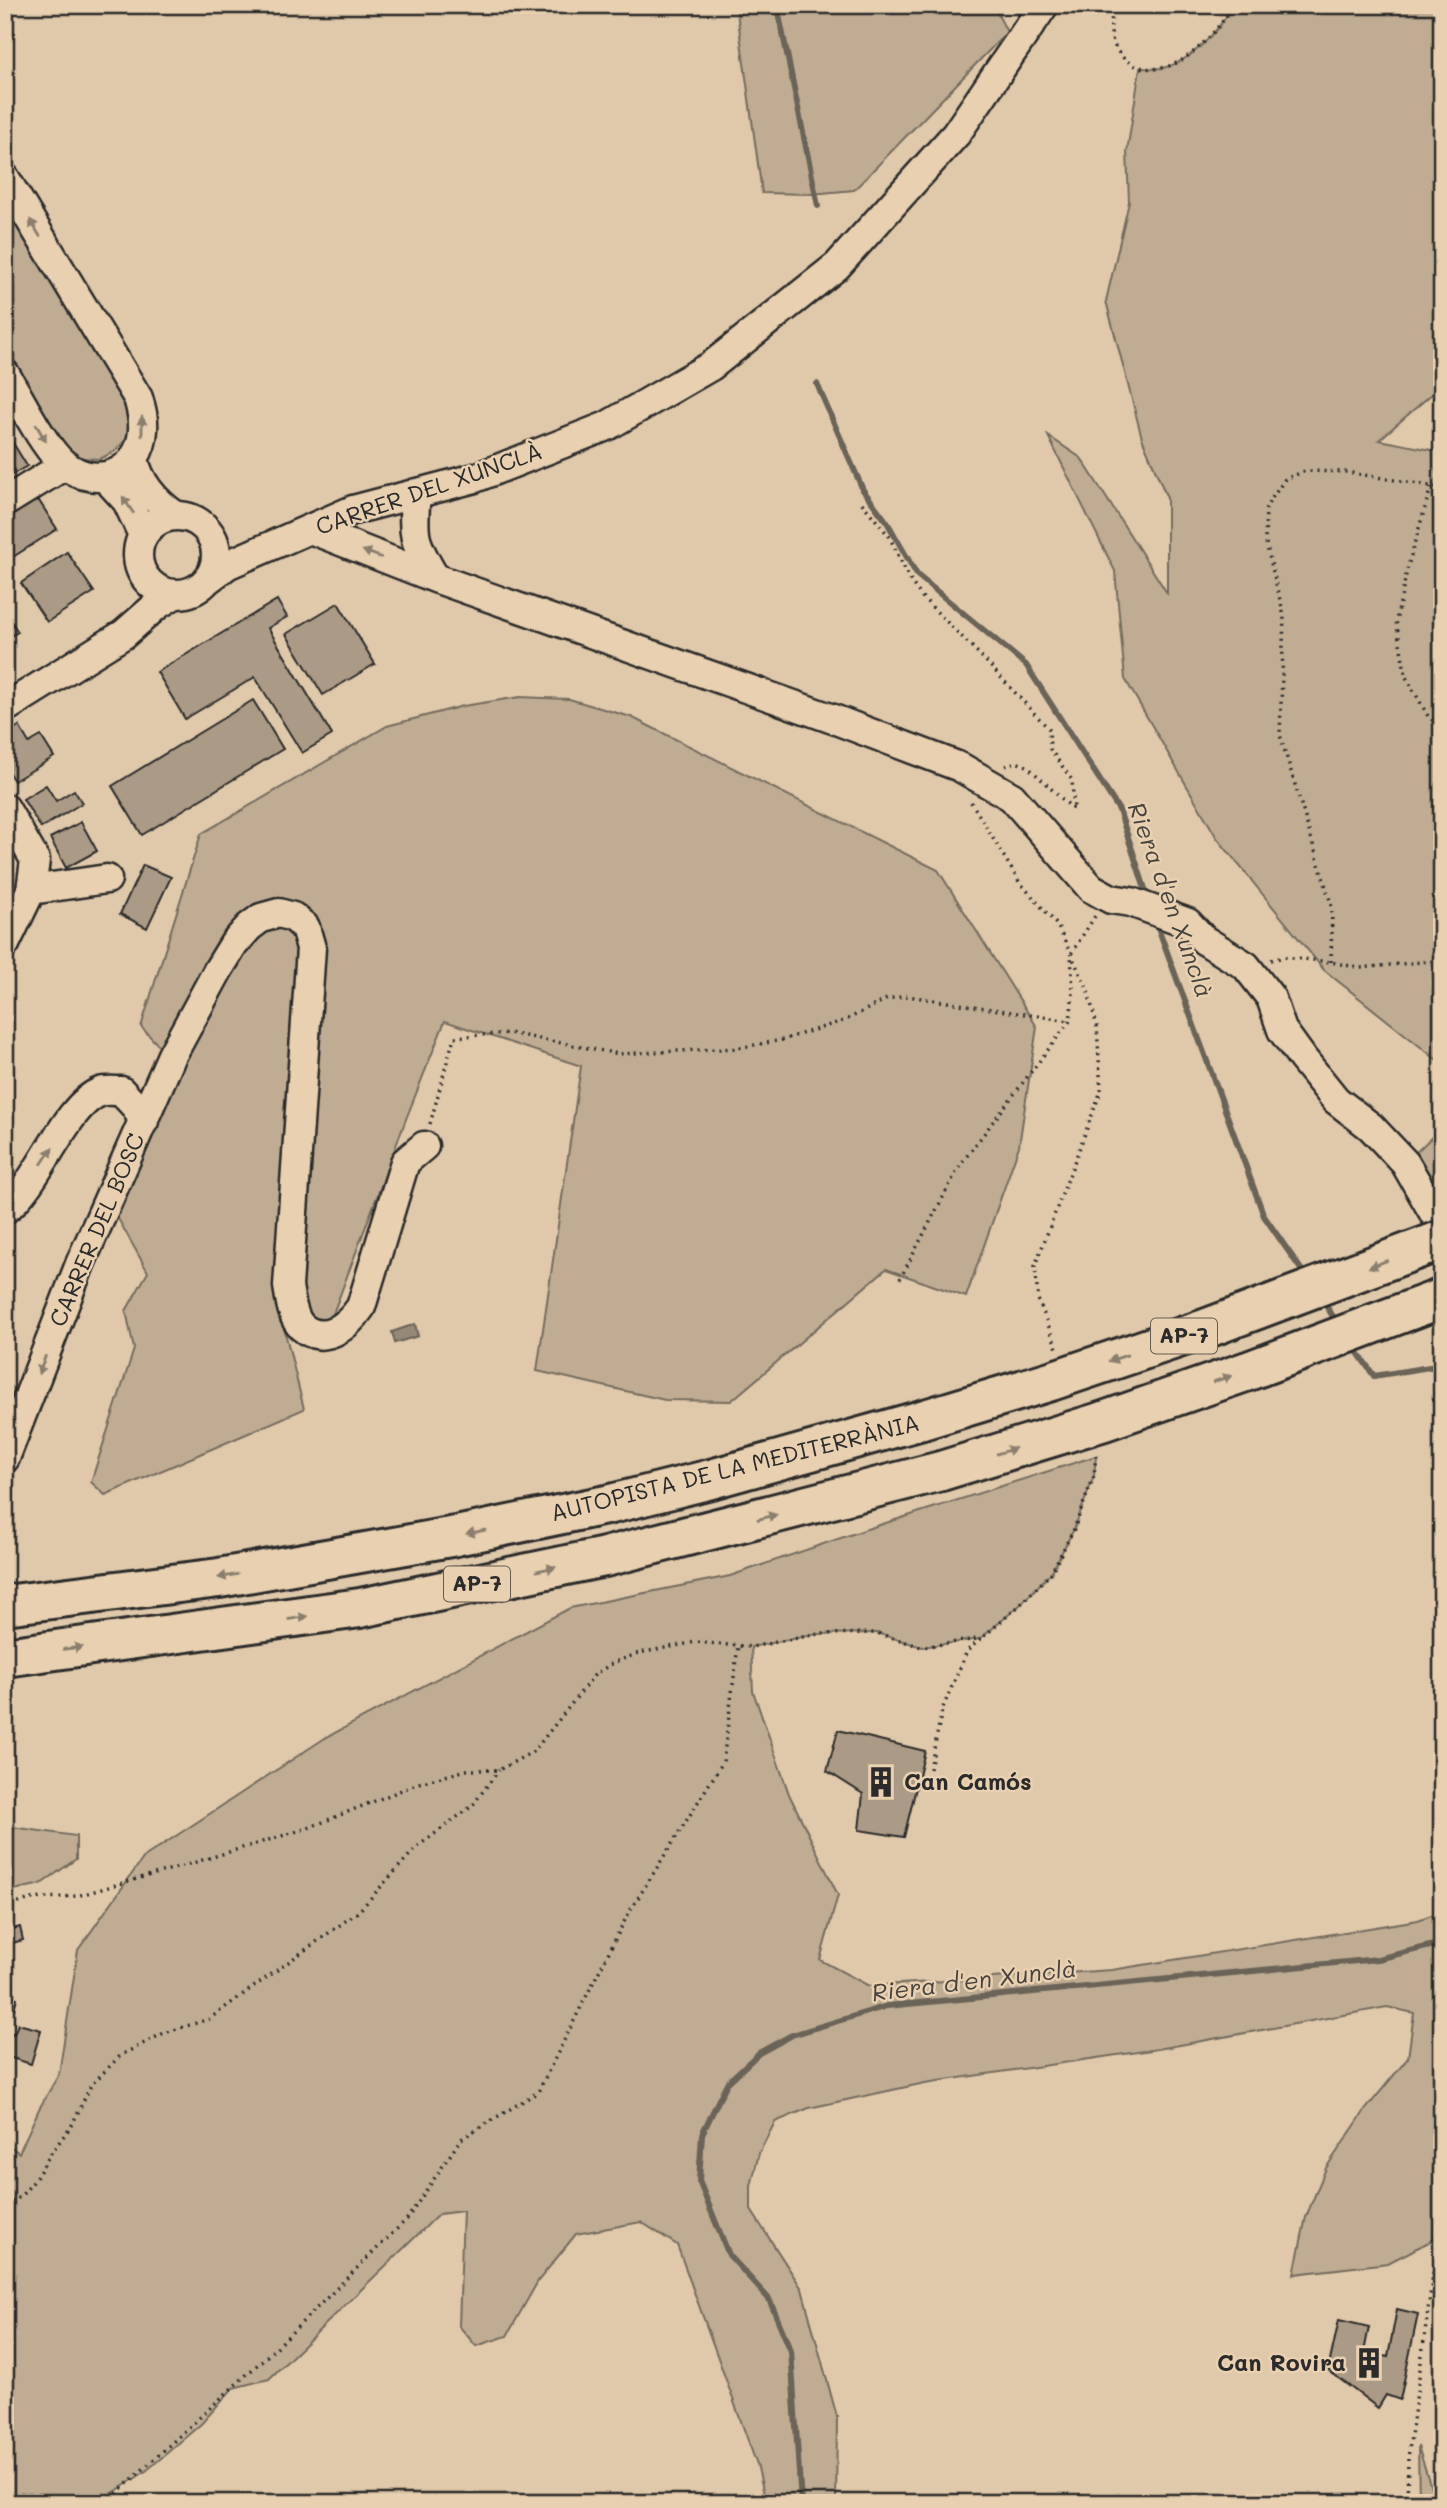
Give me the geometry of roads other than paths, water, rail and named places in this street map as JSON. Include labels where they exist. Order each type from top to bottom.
[{"type":"highway","name":"AUTOPISTA DE LA MEDITERRÀNIA","points":[[5,1605],[219,1578],[456,1536],[611,1504],[711,1479],[1054,1380],[1202,1330],[1442,1240]]},
{"type":"highway","name":"AP-7","points":[[5,1657],[360,1608],[605,1557],[941,1471],[1248,1371],[1442,1297]]},
{"type":"street","name":"CARRER DEL XUNCLÀ","points":[[207,580],[227,565],[354,510],[475,478],[607,426],[722,358],[837,266],[956,134],[1044,5]]},
{"type":"street","points":[[5,178],[138,398],[144,430],[134,459],[125,468],[106,478],[85,475],[65,465],[48,446],[5,374]]},
{"type":"street","points":[[134,459],[136,470],[158,503],[176,516],[196,522],[208,532],[229,541],[266,548]]},
{"type":"street","points":[[5,502],[65,465]]},
{"type":"street","points":[[106,478],[127,501],[143,536]]},
{"type":"street","points":[[416,493],[413,522],[416,547],[436,578]]},
{"type":"street","points":[[124,634],[137,604],[140,570],[138,552],[143,536],[151,525],[176,516]]},
{"type":"street","points":[[310,529],[436,578],[836,720],[970,773],[1012,797],[1091,888],[1111,900],[1132,902],[1188,923],[1204,940],[1246,966],[1271,998],[1282,1030],[1303,1059],[1336,1100],[1371,1128],[1405,1163],[1442,1227]]},
{"type":"street","points":[[140,570],[150,584],[166,593],[187,593],[198,588],[207,580],[216,556],[208,532]]},
{"type":"street","points":[[5,708],[124,634],[157,605],[175,594]]},
{"type":"street","points":[[5,808],[35,860],[30,890],[5,944]]},
{"type":"street","points":[[30,890],[107,879]]},
{"type":"street","points":[[144,1121],[172,1055],[234,944],[261,918],[279,913],[293,917],[305,927],[311,948],[288,1286],[292,1309],[301,1326],[313,1333],[324,1335],[339,1331],[351,1322],[361,1307],[405,1162],[424,1146]]},
{"type":"street","name":"CARRER DEL BOSC","points":[[5,1209],[46,1158],[80,1106],[100,1091],[121,1091],[135,1105],[144,1121],[80,1264],[5,1458]]},
{"type":"waterway","name":"Riera d'en Xunclà","points":[[777,5],[818,206]]},
{"type":"waterway","name":"Riera d'en Xunclà","points":[[817,384],[863,490],[887,522],[917,575],[1026,665],[1119,810],[1148,898]]},
{"type":"waterway","name":"Riera d'en Xunclà","points":[[1156,922],[1264,1216],[1307,1278]]},
{"type":"waterway","name":"Riera d'en Xunclà","points":[[1321,1298],[1338,1324]]},
{"type":"waterway","name":"Riera d'en Xunclà","points":[[1352,1344],[1374,1376],[1442,1365]]},
{"type":"waterway","name":"Riera d'en Xunclà","points":[[801,2503],[791,2351],[769,2299],[729,2255],[699,2181],[702,2134],[727,2083],[759,2053],[792,2035],[887,2006],[1378,1959],[1442,1943]]},
{"type":"place","name":"Can Camós","points":[[881,1782]]},
{"type":"place","name":"Can Rovira","points":[[1369,2363]]}]
